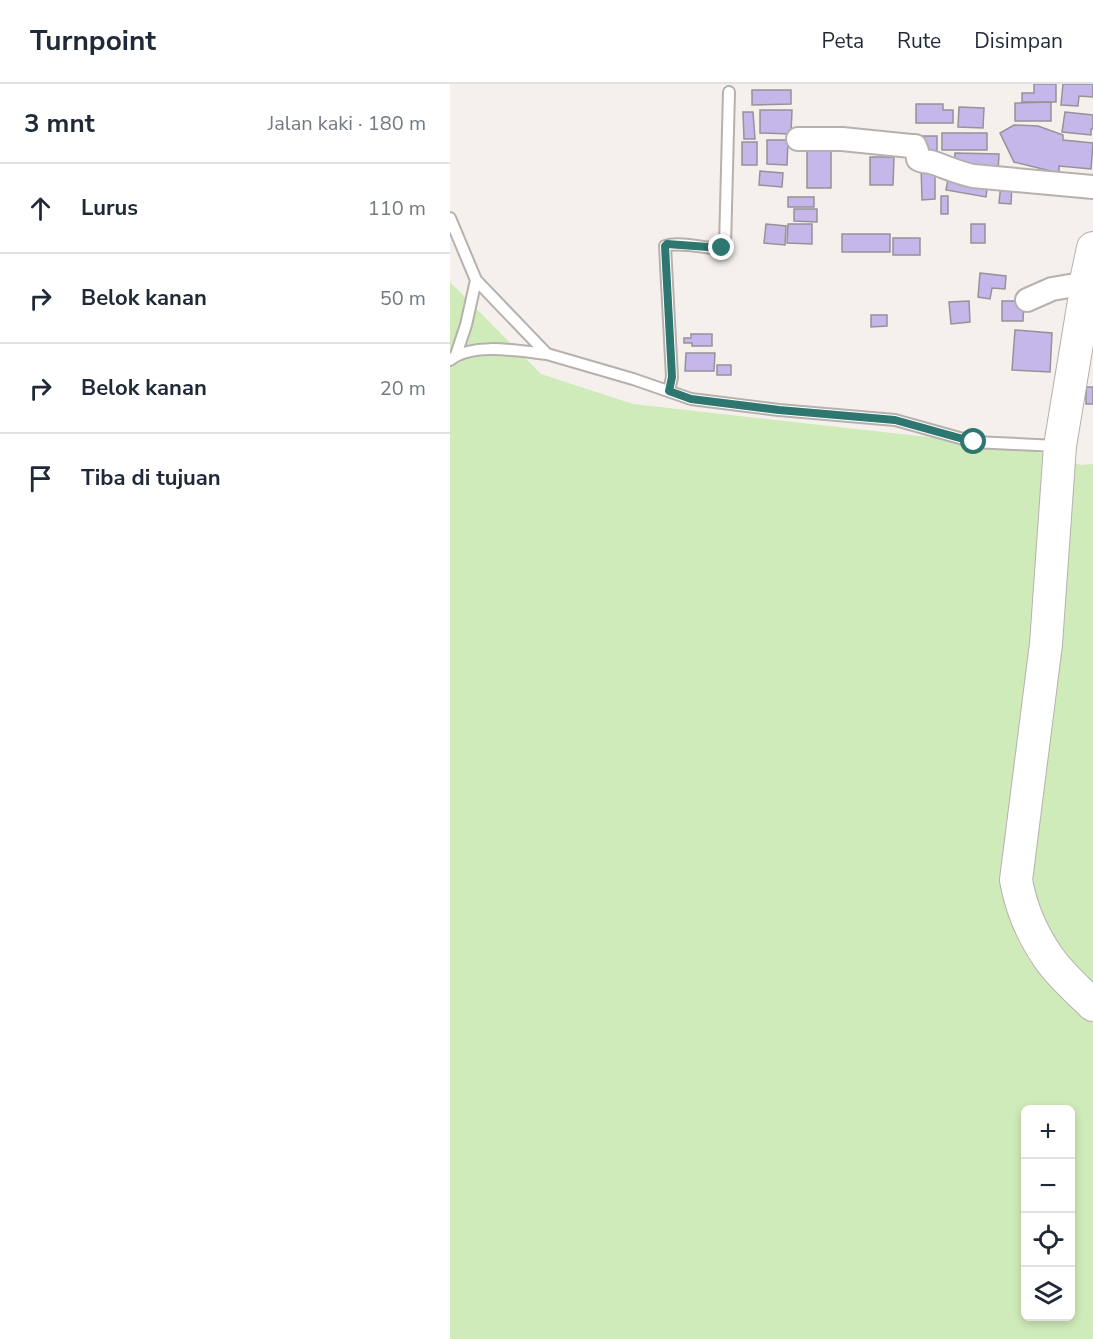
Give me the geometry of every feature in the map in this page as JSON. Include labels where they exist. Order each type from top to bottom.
[{"type":"main road","points":[[1093,248],[1060,446],[1046,644],[1016,880],[1019,899],[1026,919],[1048,958],[1093,1005]]},
{"type":"street","points":[[798,139],[842,139],[911,146],[915,147],[918,159],[921,161],[930,162],[961,174],[1093,187]]},
{"type":"street","points":[[1027,300],[1052,289],[1087,283]]},
{"type":"lane","points":[[669,391],[672,357],[665,246],[677,244],[720,249],[725,246],[729,92]]},
{"type":"lane","points":[[450,218],[476,280],[547,354]]},
{"type":"lane","points":[[453,358],[466,325],[476,280]]},
{"type":"lane","points":[[453,358],[470,351],[492,350],[547,354],[633,378],[691,399],[768,409],[895,420],[974,442],[1060,446]]},
{"type":"green space","points":[[450,282],[541,374],[633,404],[1000,445],[1037,452],[1081,465],[1093,464],[1093,1339],[450,1339]]},
{"type":"building","points":[[1034,84],[1056,84],[1056,102],[1022,102],[1022,93],[1034,93]]},
{"type":"building","points":[[1063,84],[1093,84],[1093,97],[1079,96],[1078,106],[1061,105]]},
{"type":"building","points":[[752,90],[791,90],[791,104],[752,105]]},
{"type":"building","points":[[1051,102],[1051,121],[1015,121],[1015,103]]},
{"type":"building","points":[[916,104],[943,104],[943,110],[953,110],[953,123],[916,123]]},
{"type":"building","points":[[959,107],[984,108],[983,128],[958,127]]},
{"type":"building","points":[[760,110],[792,110],[791,134],[760,133]]},
{"type":"building","points":[[743,112],[753,112],[755,139],[744,139]]},
{"type":"building","points":[[1065,112],[1093,115],[1091,135],[1062,132]]},
{"type":"building","points":[[1014,125],[1038,126],[1063,135],[1063,140],[1093,143],[1091,169],[1059,166],[1059,173],[1014,162],[1000,133]]},
{"type":"building","points":[[942,133],[987,133],[987,150],[942,150]]},
{"type":"building","points":[[922,136],[937,136],[937,155],[922,155]]},
{"type":"building","points":[[767,140],[788,140],[787,165],[767,164]]},
{"type":"building","points":[[742,142],[757,142],[757,165],[742,165]]},
{"type":"building","points":[[807,149],[831,149],[831,188],[807,188]]},
{"type":"building","points":[[955,153],[999,154],[998,172],[954,170]]},
{"type":"building","points":[[870,157],[894,157],[893,185],[870,185]]},
{"type":"building","points":[[935,165],[935,199],[922,200],[921,166]]},
{"type":"building","points":[[760,171],[783,173],[782,187],[759,185]]},
{"type":"building","points":[[949,174],[988,181],[986,197],[946,190]]},
{"type":"building","points":[[1001,183],[1012,184],[1011,204],[999,203]]},
{"type":"building","points":[[941,196],[948,196],[948,214],[941,214]]},
{"type":"building","points":[[788,197],[814,197],[814,207],[788,207]]},
{"type":"building","points":[[794,209],[817,209],[817,222],[794,221]]},
{"type":"building","points":[[766,224],[786,226],[785,245],[764,243]]},
{"type":"building","points":[[788,224],[812,224],[812,244],[787,243]]},
{"type":"building","points":[[971,224],[985,224],[985,243],[971,243]]},
{"type":"building","points":[[842,234],[890,234],[890,252],[842,252]]},
{"type":"building","points":[[893,238],[920,238],[920,255],[893,255]]},
{"type":"building","points":[[980,273],[1006,276],[1005,289],[992,288],[990,299],[978,297]]},
{"type":"building","points":[[969,301],[970,322],[951,324],[949,302]]},
{"type":"building","points":[[1002,301],[1024,301],[1023,321],[1002,321]]},
{"type":"building","points":[[871,315],[887,315],[887,326],[871,327]]},
{"type":"building","points":[[1015,330],[1052,333],[1050,372],[1012,370]]},
{"type":"building","points":[[691,334],[712,334],[712,346],[692,346],[692,343],[684,343],[684,338],[691,338]]},
{"type":"building","points":[[686,353],[715,353],[714,371],[685,371]]},
{"type":"building","points":[[717,365],[731,365],[731,375],[717,375]]},
{"type":"building","points":[[1086,387],[1093,387],[1093,404],[1086,404]]},
{"type":"route","points":[[722,248],[677,244],[665,246],[671,338],[672,377],[669,391],[691,399],[779,410],[895,420],[974,442]]}]
